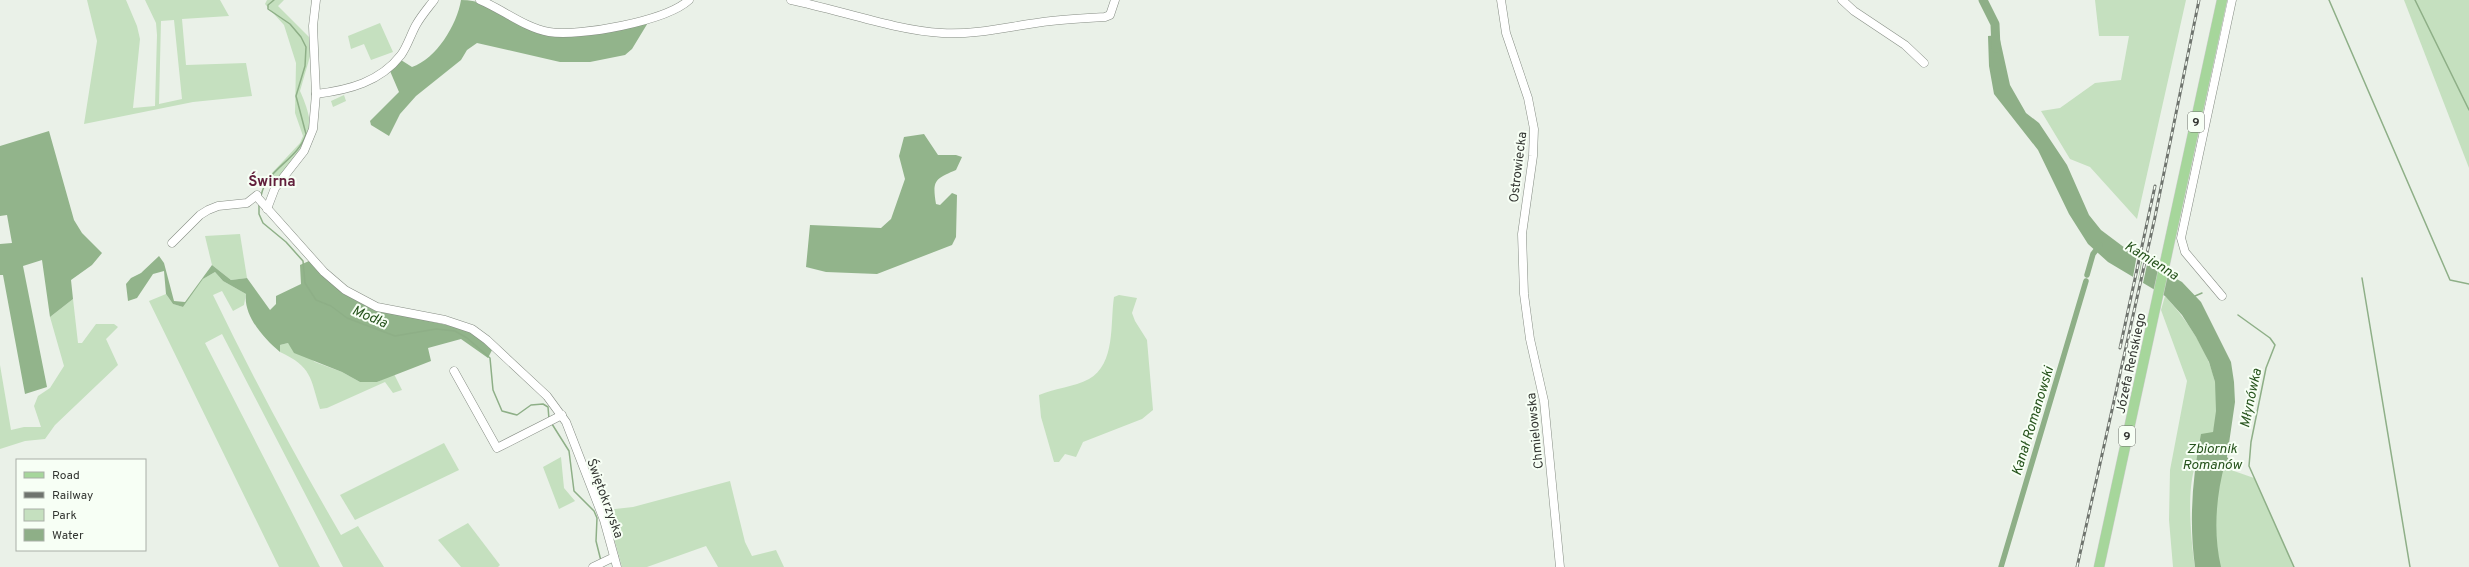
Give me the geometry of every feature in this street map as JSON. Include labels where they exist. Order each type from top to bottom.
[{"type":"main road","name":"Józefa Reńskiego","points":[[2099,567],[2222,0]]},
{"type":"street","points":[[172,243],[200,215],[208,210],[218,206],[262,201],[276,188],[304,151],[311,138],[316,94],[313,26],[316,0]]},
{"type":"street","points":[[316,94],[359,85],[387,70],[402,54],[417,23],[434,0]]},
{"type":"street","points":[[480,0],[549,32],[592,30],[633,22],[672,12],[689,0]]},
{"type":"street","points":[[791,0],[833,8],[875,21],[941,33],[989,31],[1050,21],[1105,17],[1110,15],[1115,0]]},
{"type":"street","name":"Ostrowiecka","points":[[1501,0],[1506,33],[1528,98],[1534,129],[1534,156],[1522,234],[1524,294]]},
{"type":"street","points":[[1842,0],[1905,45],[1924,63]]},
{"type":"street","points":[[2222,296],[2185,252],[2180,238],[2232,0]]},
{"type":"street","name":"Świętokrzyska","points":[[262,201],[324,272],[345,290],[377,307],[445,320],[472,329],[538,387],[562,415],[572,437],[602,515],[610,559],[618,567]]},
{"type":"street","name":"Chmielowska","points":[[1524,294],[1530,339],[1544,401],[1560,567]]},
{"type":"street","points":[[454,370],[497,448],[562,415]]},
{"type":"street","points":[[595,566],[610,559]]},
{"type":"green space","points":[[87,0],[126,0],[137,26],[140,39],[133,108],[155,106],[156,23],[145,0],[220,0],[229,16],[182,19],[186,65],[246,63],[252,96],[193,102],[84,124],[97,41]],"holes":[[[174,20],[182,99],[159,104],[161,21]]]},
{"type":"green space","points":[[267,0],[284,0],[278,6],[310,38],[311,53],[300,91],[306,107],[310,130],[303,147],[278,179],[271,174],[300,143],[303,136],[295,113],[296,63],[284,25],[265,4]]},
{"type":"green space","points":[[2095,0],[2186,0],[2137,219],[2090,167],[2070,159],[2041,111],[2060,108],[2095,83],[2121,80],[2129,36],[2099,36]]},
{"type":"green space","points":[[2404,0],[2469,0],[2469,168]]},
{"type":"green space","points":[[380,23],[393,52],[371,60],[364,44],[351,49],[348,36]]},
{"type":"green space","points":[[344,95],[346,101],[333,107],[331,101]]},
{"type":"green space","points":[[240,234],[247,278],[231,280],[212,265],[205,236]]},
{"type":"green space","points":[[215,272],[223,281],[246,294],[244,305],[233,311],[222,291],[213,295],[291,446],[341,535],[358,526],[384,567],[343,567],[222,334],[205,343],[320,567],[279,567],[149,301],[166,294],[173,304],[183,307],[203,279]]},
{"type":"green space","points":[[1119,295],[1137,298],[1132,313],[1135,321],[1147,340],[1153,410],[1142,419],[1083,442],[1076,457],[1065,454],[1059,462],[1054,462],[1041,417],[1039,395],[1083,382],[1098,372],[1104,364],[1108,353],[1114,297]]},
{"type":"green space","points":[[2165,296],[2199,341],[2214,377],[2217,395],[2217,414],[2213,432],[2195,465],[2192,480],[2190,518],[2195,567],[2173,567],[2169,520],[2170,470],[2187,381],[2161,310]]},
{"type":"green space","points":[[73,299],[78,343],[82,343],[96,324],[114,324],[118,327],[106,339],[118,365],[55,425],[45,439],[25,441],[0,449],[0,365],[11,430],[24,427],[41,427],[34,406],[38,396],[50,388],[64,366],[50,317]]},
{"type":"green space","points":[[288,343],[315,362],[342,372],[360,382],[377,382],[394,374],[402,390],[393,393],[385,382],[327,408],[320,409],[311,381],[304,368],[290,357],[280,352],[280,345]]},
{"type":"green space","points":[[444,443],[459,470],[355,520],[340,495]]},
{"type":"green space","points":[[561,457],[564,488],[575,501],[559,509],[543,467]]},
{"type":"green space","points":[[2211,463],[2254,478],[2294,567],[2207,567]]},
{"type":"green space","points":[[730,481],[745,542],[752,556],[776,550],[784,567],[718,567],[706,546],[647,567],[622,567],[606,510],[633,507]]},
{"type":"green space","points":[[468,523],[500,565],[498,567],[461,567],[438,540]]},
{"type":"shaded area","points":[[461,0],[472,1],[494,8],[535,29],[551,34],[649,21],[632,49],[625,55],[590,62],[560,62],[477,43],[467,50],[461,60],[416,96],[400,114],[389,136],[371,125],[370,121],[399,92],[390,71],[401,60],[412,67],[421,63],[437,49],[444,40],[455,20]]},
{"type":"shaded area","points":[[49,131],[74,220],[82,233],[102,253],[92,265],[71,280],[73,299],[50,317],[42,260],[23,266],[47,387],[25,394],[3,275],[0,275],[0,244],[12,243],[7,215],[0,216],[0,146]]},
{"type":"shaded area","points":[[924,134],[938,155],[956,155],[962,157],[956,170],[939,178],[934,190],[936,204],[940,205],[952,193],[957,195],[956,237],[952,245],[877,274],[826,272],[806,267],[810,225],[881,228],[891,219],[905,179],[899,156],[904,137]]},
{"type":"shaded area","points":[[159,256],[164,263],[174,301],[185,302],[212,265],[231,280],[247,278],[270,310],[276,304],[276,296],[301,284],[300,265],[309,261],[375,309],[460,328],[475,335],[492,350],[488,358],[461,339],[428,348],[431,361],[377,382],[360,382],[342,372],[294,353],[288,343],[280,345],[280,352],[261,333],[251,318],[246,302],[246,294],[223,281],[215,272],[203,279],[183,307],[173,304],[166,294],[164,271],[153,274],[137,298],[128,301],[126,284],[131,278],[141,273]]},
{"type":"water","name":"Zbiornik Romanów","points":[[1999,35],[2010,85],[2026,113],[2039,123],[2067,165],[2089,215],[2101,230],[2133,254],[2182,282],[2201,302],[2231,362],[2235,402],[2227,457],[2231,462],[2225,463],[2219,488],[2216,528],[2221,567],[2195,567],[2192,534],[2192,500],[2195,467],[2201,434],[2213,432],[2216,411],[2215,382],[2209,362],[2182,315],[2165,296],[2108,262],[2088,244],[2069,214],[2038,150],[1994,94],[1989,66],[1988,36]]},
{"type":"pier","points":[[2137,254],[2142,257],[2138,280],[2133,277]]},
{"type":"pier","points":[[2143,257],[2148,260],[2143,283],[2138,281]]},
{"type":"waterway","name":"Modła","points":[[261,196],[269,179],[275,171],[296,151],[306,134],[296,96],[305,66],[306,47],[301,37],[290,24],[268,9],[268,5],[274,0]]},
{"type":"waterway","name":"Kamienna","points":[[1983,0],[1995,24],[1996,48]]},
{"type":"waterway","points":[[2329,0],[2450,280],[2469,284]]},
{"type":"waterway","points":[[2415,0],[2469,110]]},
{"type":"waterway","name":"Modła","points":[[259,203],[259,214],[263,223],[286,242],[303,261],[305,283],[316,300],[331,306],[347,318],[395,336],[436,329],[455,331],[467,338],[490,358],[493,390],[502,411],[517,415],[531,405],[543,404],[548,407],[549,419]]},
{"type":"waterway","name":"Kanał Romanowski","points":[[2087,275],[2093,254],[2100,245]]},
{"type":"waterway","points":[[2362,278],[2410,567]]},
{"type":"waterway","name":"Kanał Romanowski","points":[[2001,567],[2086,281]]},
{"type":"waterway","name":"Młynówka","points":[[2195,296],[2202,293]]},
{"type":"waterway","name":"Młynówka","points":[[2238,315],[2270,338],[2275,345],[2266,368],[2251,442],[2249,466],[2294,567]]},
{"type":"waterway","name":"Modła","points":[[552,424],[569,451],[574,491],[594,511],[597,518],[596,541],[601,561]]},
{"type":"railway","points":[[2077,567],[2155,217],[2199,0]]},
{"type":"railway","points":[[2120,348],[2155,186]]},
{"type":"district","name":"Świrna","points":[[272,181]]}]
